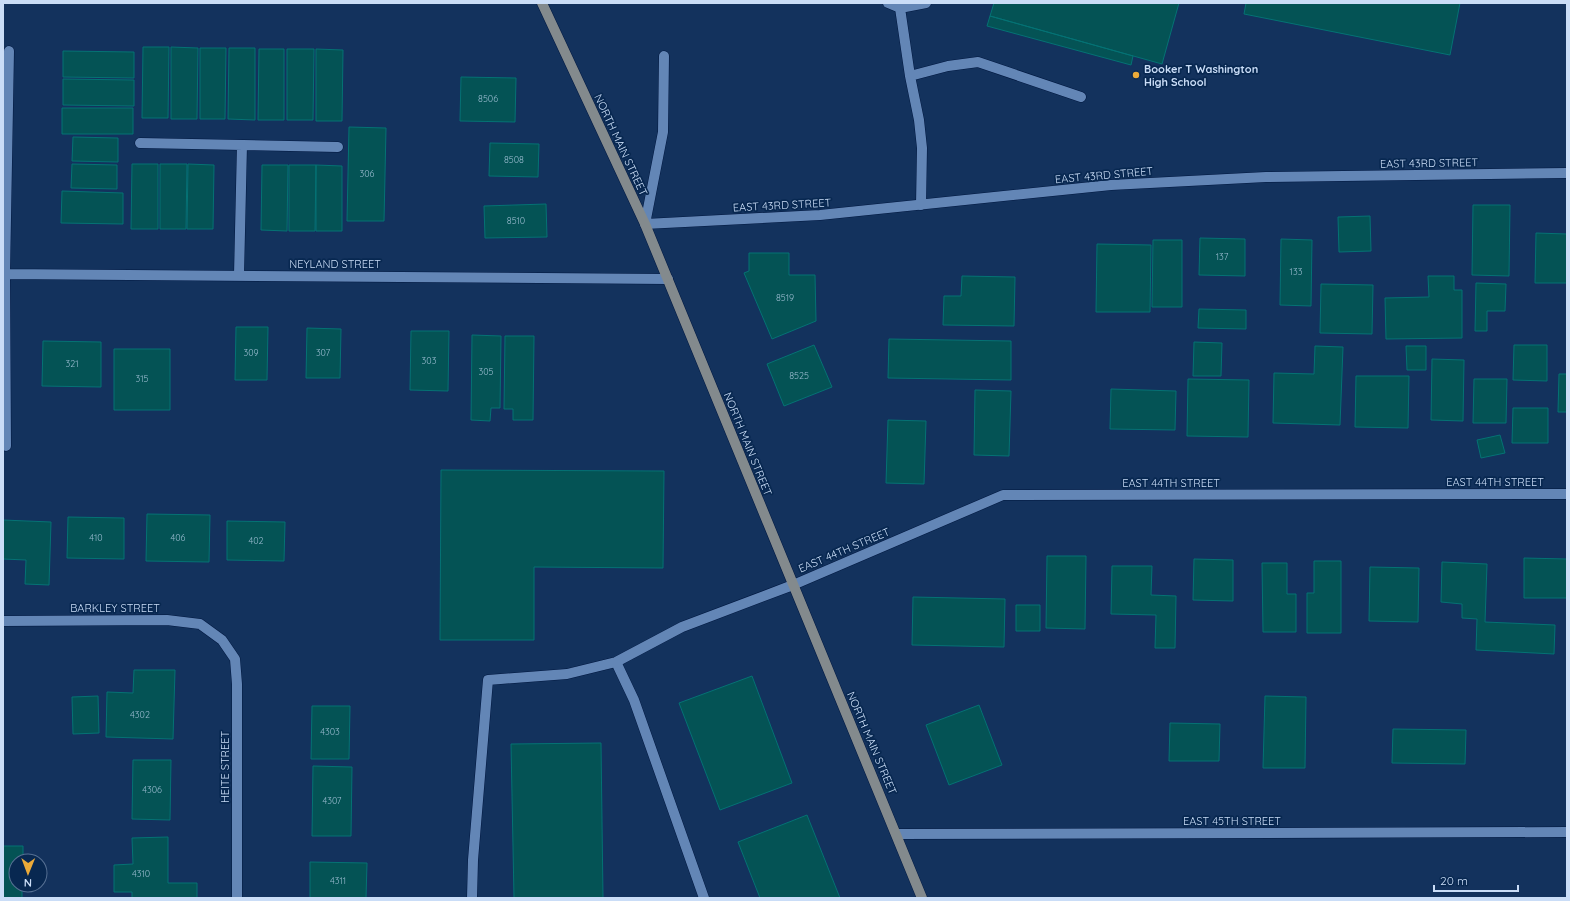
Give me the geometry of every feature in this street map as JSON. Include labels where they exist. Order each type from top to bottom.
[{"type":"main road","name":"NORTH MAIN STREET","points":[[542,3],[645,224],[922,898]]},
{"type":"street","points":[[888,3],[900,8],[926,3]]},
{"type":"street","points":[[900,8],[910,76],[919,120],[922,148],[921,205]]},
{"type":"street","points":[[6,446],[4,274],[9,52]]},
{"type":"street","points":[[645,224],[663,132],[664,56]]},
{"type":"street","points":[[910,76],[948,66],[978,62],[1081,97]]},
{"type":"street","points":[[140,143],[338,147]]},
{"type":"street","points":[[239,275],[242,145]]},
{"type":"street","name":"EAST 43RD STREET","points":[[645,224],[820,215],[1119,184],[1266,177],[1567,173]]},
{"type":"street","name":"NEYLAND STREET","points":[[4,274],[668,279]]},
{"type":"street","name":"EAST 44TH STREET","points":[[472,898],[473,860],[488,680],[567,674],[616,662],[682,627],[793,585],[1003,495],[1567,494]]},
{"type":"street","name":"BARKLEY STREET","points":[[3,621],[167,620],[200,624],[222,640]]},
{"type":"street","name":"HEITE STREET","points":[[222,640],[235,659],[237,684],[237,898]]},
{"type":"street","points":[[616,662],[634,700],[704,898]]},
{"type":"street","name":"EAST 45TH STREET","points":[[896,834],[1567,832]]},
{"type":"building","points":[[994,3],[1179,3],[1162,64],[990,16]]},
{"type":"building","points":[[1246,3],[1460,3],[1450,55],[1244,14]]},
{"type":"building","points":[[990,16],[1133,56],[1131,65],[987,26]]},
{"type":"building","points":[[143,47],[169,47],[168,118],[142,118]]},
{"type":"building","points":[[171,47],[198,48],[197,119],[171,119]]},
{"type":"building","points":[[200,48],[226,48],[225,119],[200,119]]},
{"type":"building","points":[[229,48],[255,48],[255,120],[228,119]]},
{"type":"building","points":[[259,49],[284,49],[284,120],[258,120]]},
{"type":"building","points":[[287,49],[314,49],[313,120],[287,120]]},
{"type":"building","points":[[316,49],[343,50],[342,121],[316,121]]},
{"type":"building","points":[[63,51],[134,52],[134,78],[63,77]]},
{"type":"building","points":[[461,77],[516,78],[515,122],[460,121]]},
{"type":"building","points":[[63,79],[134,80],[134,106],[63,105]]},
{"type":"building","points":[[62,108],[133,108],[133,134],[62,134]]},
{"type":"building","points":[[349,127],[386,128],[384,221],[347,221]]},
{"type":"building","points":[[73,137],[118,138],[118,162],[72,161]]},
{"type":"building","points":[[490,143],[539,144],[538,177],[489,176]]},
{"type":"building","points":[[72,164],[117,165],[117,189],[71,188]]},
{"type":"building","points":[[132,164],[158,164],[158,229],[131,229]]},
{"type":"building","points":[[160,164],[187,164],[186,229],[160,229]]},
{"type":"building","points":[[188,164],[214,165],[213,229],[187,229]]},
{"type":"building","points":[[262,165],[288,165],[287,231],[261,230]]},
{"type":"building","points":[[289,165],[316,165],[315,231],[289,231]]},
{"type":"building","points":[[316,165],[342,166],[342,231],[316,231]]},
{"type":"building","points":[[62,191],[123,193],[123,224],[61,223]]},
{"type":"building","points":[[546,204],[547,237],[485,238],[484,206]]},
{"type":"building","points":[[1473,205],[1510,205],[1509,276],[1472,275]]},
{"type":"building","points":[[1370,216],[1371,251],[1339,252],[1338,217]]},
{"type":"building","points":[[1536,233],[1567,234],[1567,283],[1535,283]]},
{"type":"building","points":[[1200,238],[1245,239],[1245,276],[1199,275]]},
{"type":"building","points":[[1281,239],[1312,240],[1311,306],[1280,305]]},
{"type":"building","points":[[1153,240],[1182,240],[1182,307],[1152,307]]},
{"type":"building","points":[[1097,244],[1151,245],[1150,312],[1096,312]]},
{"type":"building","points":[[749,253],[789,253],[789,275],[815,275],[816,321],[772,339],[744,273],[749,271]]},
{"type":"building","points":[[962,276],[1015,277],[1014,326],[943,325],[944,296],[961,296]]},
{"type":"building","points":[[1428,276],[1454,276],[1454,290],[1462,290],[1462,338],[1386,339],[1385,298],[1429,297]]},
{"type":"building","points":[[1476,283],[1506,284],[1505,311],[1487,311],[1487,331],[1475,331]]},
{"type":"building","points":[[1321,284],[1373,285],[1372,334],[1320,333]]},
{"type":"building","points":[[1199,309],[1246,310],[1246,329],[1198,328]]},
{"type":"building","points":[[236,327],[268,327],[267,380],[235,380]]},
{"type":"building","points":[[307,328],[341,329],[340,378],[306,378]]},
{"type":"building","points":[[411,331],[449,331],[448,391],[410,390]]},
{"type":"building","points":[[472,335],[501,336],[500,408],[491,408],[490,421],[471,420]]},
{"type":"building","points":[[505,336],[534,336],[533,420],[513,420],[513,409],[504,409]]},
{"type":"building","points":[[889,339],[1011,341],[1011,380],[888,378]]},
{"type":"building","points":[[43,341],[101,342],[101,387],[42,386]]},
{"type":"building","points":[[1194,342],[1222,343],[1221,376],[1193,376]]},
{"type":"building","points":[[814,345],[832,387],[784,406],[767,364]]},
{"type":"building","points":[[1514,345],[1547,345],[1547,381],[1513,380]]},
{"type":"building","points":[[1315,346],[1343,347],[1340,425],[1273,423],[1274,373],[1314,374]]},
{"type":"building","points":[[1406,346],[1426,346],[1426,370],[1407,370]]},
{"type":"building","points":[[114,349],[170,349],[170,410],[114,410]]},
{"type":"building","points":[[1432,359],[1464,360],[1463,421],[1431,420]]},
{"type":"building","points":[[1559,374],[1567,374],[1567,412],[1558,412]]},
{"type":"building","points":[[1356,376],[1409,376],[1408,428],[1355,427]]},
{"type":"building","points":[[1188,379],[1249,380],[1248,437],[1187,436]]},
{"type":"building","points":[[1474,379],[1507,379],[1506,423],[1473,423]]},
{"type":"building","points":[[1111,389],[1176,391],[1175,430],[1110,429]]},
{"type":"building","points":[[975,390],[1011,391],[1009,456],[974,455]]},
{"type":"building","points":[[1513,408],[1548,408],[1548,443],[1512,443]]},
{"type":"building","points":[[888,420],[926,421],[924,484],[886,483]]},
{"type":"building","points":[[1500,435],[1505,453],[1481,458],[1477,440]]},
{"type":"building","points":[[441,470],[664,471],[663,568],[534,567],[534,640],[440,640]]},
{"type":"building","points":[[147,514],[210,515],[209,562],[146,561]]},
{"type":"building","points":[[68,517],[124,518],[124,559],[67,558]]},
{"type":"building","points":[[3,520],[51,522],[49,585],[25,584],[26,560],[3,559]]},
{"type":"building","points":[[227,521],[285,522],[284,561],[227,560]]},
{"type":"building","points":[[1047,556],[1086,556],[1085,629],[1046,628]]},
{"type":"building","points":[[1524,558],[1567,559],[1567,598],[1524,598]]},
{"type":"building","points":[[1194,559],[1233,560],[1233,601],[1193,600]]},
{"type":"building","points":[[1314,561],[1341,561],[1341,633],[1307,633],[1307,593],[1314,593]]},
{"type":"building","points":[[1442,562],[1487,564],[1485,622],[1555,625],[1554,654],[1476,650],[1477,619],[1462,618],[1462,604],[1441,602]]},
{"type":"building","points":[[1262,563],[1287,563],[1287,594],[1296,594],[1296,632],[1263,632]]},
{"type":"building","points":[[1112,566],[1152,566],[1151,595],[1176,596],[1175,648],[1155,648],[1156,615],[1111,614]]},
{"type":"building","points":[[1370,567],[1419,568],[1418,622],[1369,621]]},
{"type":"building","points":[[913,597],[1005,599],[1004,647],[912,645]]},
{"type":"building","points":[[1016,605],[1040,605],[1040,631],[1016,631]]},
{"type":"building","points":[[134,670],[175,670],[173,739],[106,737],[107,692],[133,693]]},
{"type":"building","points":[[752,676],[792,783],[720,810],[679,703]]},
{"type":"building","points":[[98,696],[99,733],[73,734],[72,697]]},
{"type":"building","points":[[1265,696],[1306,697],[1305,768],[1263,768]]},
{"type":"building","points":[[979,705],[1002,765],[949,785],[926,725]]},
{"type":"building","points":[[312,706],[350,706],[349,759],[311,759]]},
{"type":"building","points":[[1170,723],[1220,724],[1219,761],[1169,761]]},
{"type":"building","points":[[1393,729],[1466,730],[1465,764],[1392,763]]},
{"type":"building","points":[[601,743],[603,898],[514,898],[511,744]]},
{"type":"building","points":[[133,760],[171,760],[170,820],[132,819]]},
{"type":"building","points":[[313,766],[352,767],[351,836],[312,836]]},
{"type":"building","points":[[807,815],[840,898],[760,898],[738,842]]},
{"type":"building","points":[[168,837],[168,883],[197,883],[197,898],[132,898],[132,892],[114,892],[114,865],[133,864],[132,838]]},
{"type":"building","points":[[3,846],[23,846],[23,853],[8,853],[8,893],[22,893],[22,898],[3,898]]},
{"type":"building","points":[[310,862],[367,863],[366,898],[310,898]]},
{"type":"place","name":"Booker T Washington High School","points":[[1136,75]]}]
